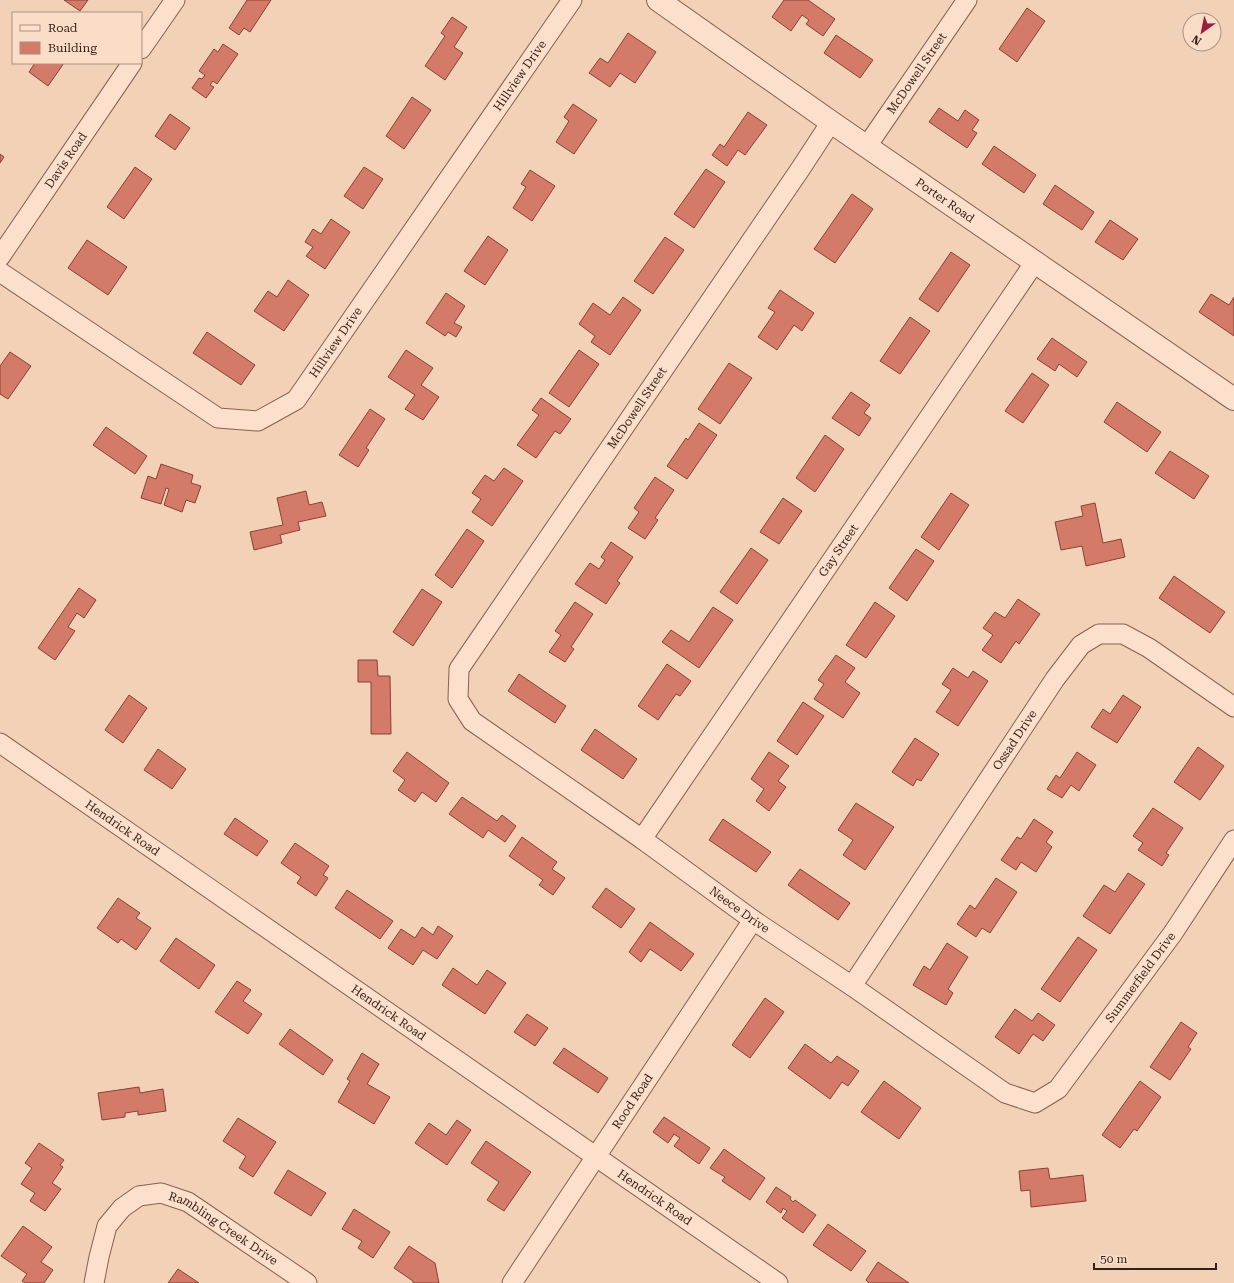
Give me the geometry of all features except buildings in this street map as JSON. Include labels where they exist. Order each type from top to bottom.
[{"type":"street","points":[[142,49],[175,0]]},
{"type":"street","name":"Hillview Drive","points":[[0,272],[218,418],[258,421],[296,400],[572,0]]},
{"type":"street","name":"Porter Road","points":[[658,0],[831,122],[1234,398]]},
{"type":"street","name":"McDowell Street","points":[[867,146],[967,0]]},
{"type":"street","name":"Davis Road","points":[[0,257],[131,64]]},
{"type":"street","name":"McDowell Street","points":[[458,699],[459,668],[831,122]]},
{"type":"street","name":"Gay Street","points":[[642,839],[1035,262]]},
{"type":"street","name":"Ossad Drive","points":[[852,986],[1055,680],[1081,645],[1099,634],[1123,634],[1150,648],[1234,707]]},
{"type":"street","name":"Neece Drive","points":[[458,699],[472,721],[642,839],[753,920],[852,986],[1005,1093],[1035,1103]]},
{"type":"street","name":"Hendrick Road","points":[[0,743],[778,1283]]},
{"type":"street","name":"Summerfield Drive","points":[[1035,1103],[1058,1089],[1173,933],[1234,840]]},
{"type":"street","name":"Rood Road","points":[[512,1283],[753,920]]},
{"type":"street","name":"Rambling Creek Drive","points":[[94,1283],[107,1226],[122,1208],[139,1196],[161,1193],[188,1202],[307,1283]]}]
